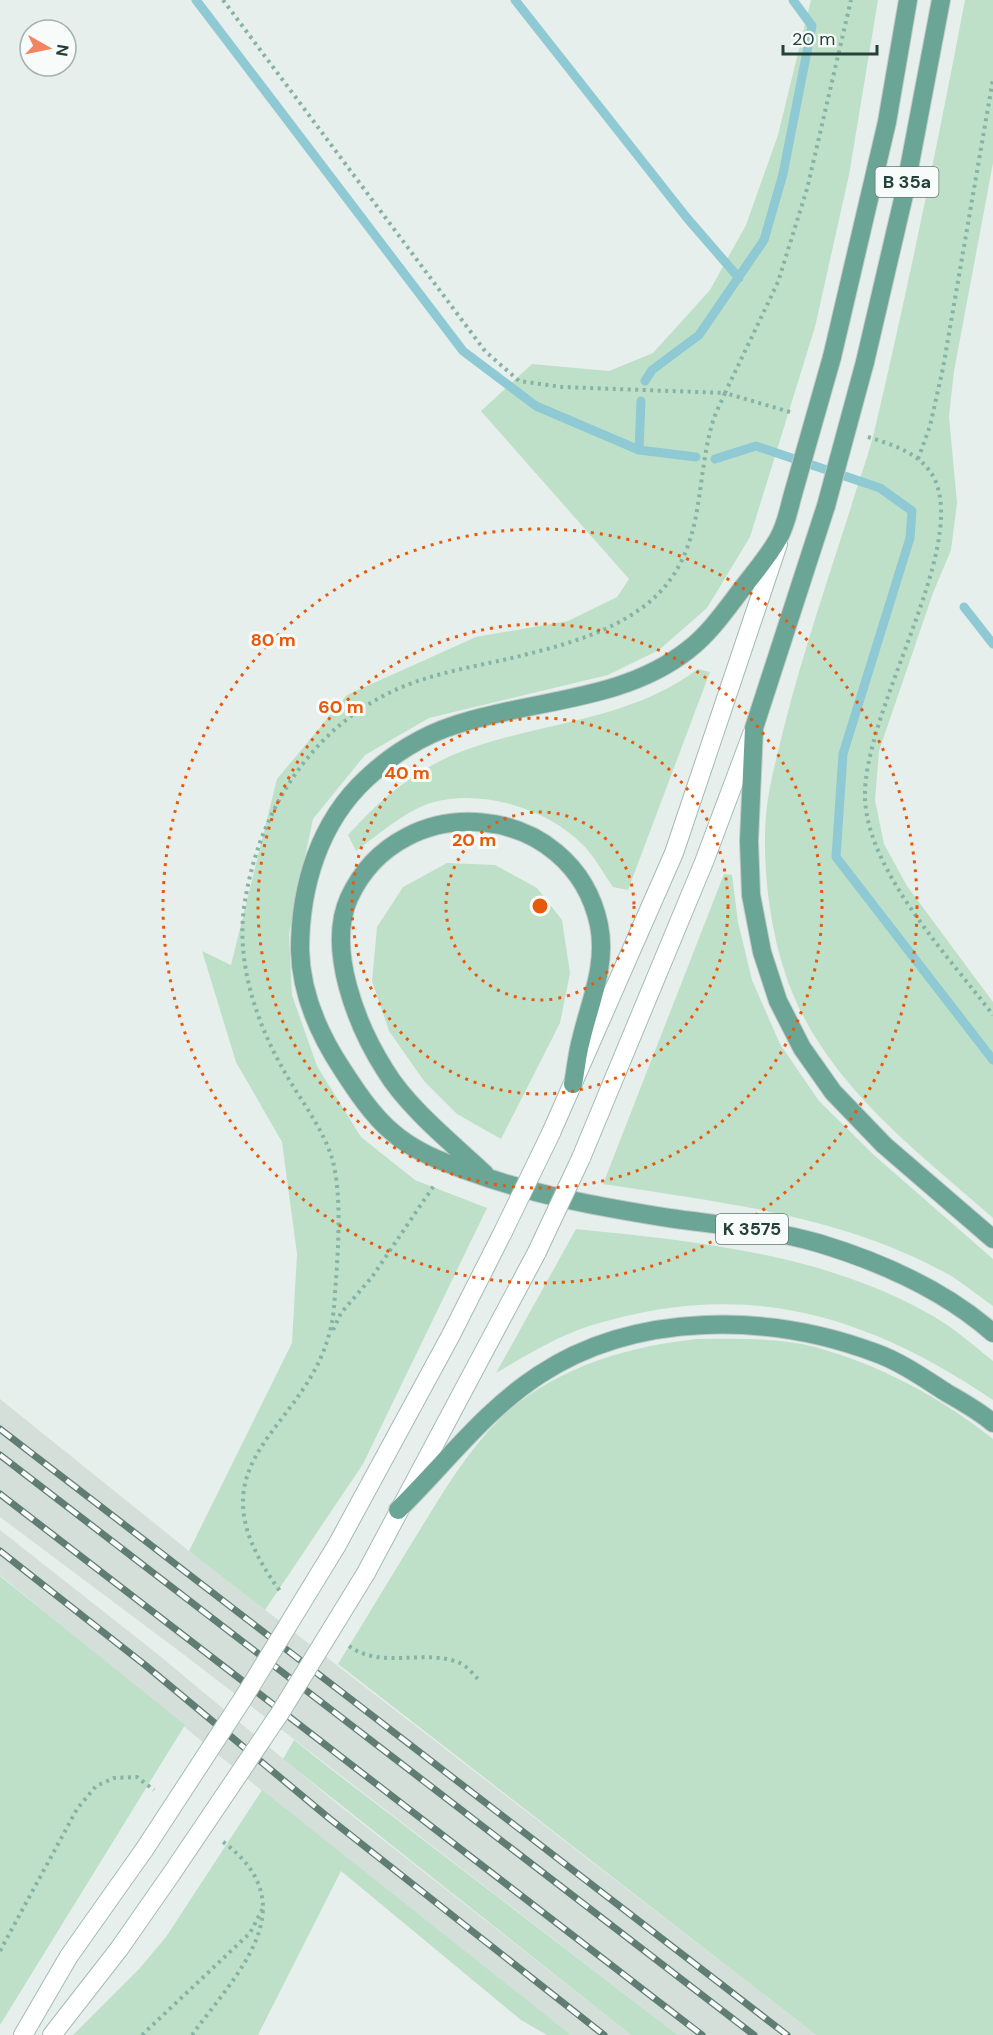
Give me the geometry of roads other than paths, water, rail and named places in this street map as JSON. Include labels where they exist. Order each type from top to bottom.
[{"type":"main road","name":"B 35a","points":[[23,2035],[69,1956],[144,1850],[244,1697],[337,1545],[452,1335],[503,1232],[573,1084],[674,853],[780,536],[831,357],[884,133],[908,0]]},
{"type":"main road","name":"B 35a","points":[[52,2035],[119,1949],[172,1873],[280,1713],[366,1573],[537,1252],[581,1158],[696,883],[754,728],[826,506],[865,362],[904,195],[941,0]]},
{"type":"main road","points":[[491,1179],[426,1155],[389,1131],[328,1048],[310,1005],[300,964],[300,920],[309,874],[324,834],[350,794],[372,773],[415,742],[455,725],[581,696],[653,672],[689,650],[722,616],[780,536]]},
{"type":"main road","points":[[754,728],[749,841],[751,895],[762,952],[778,1001],[802,1048],[833,1092],[884,1144],[993,1239]]},
{"type":"main road","points":[[491,1179],[425,1117],[385,1071],[360,1022],[344,972],[342,926],[349,899],[366,871],[395,844],[424,829],[457,821],[492,822],[525,832],[547,843],[569,866],[590,895],[599,926],[602,959],[591,1011],[581,1039],[573,1084]]},
{"type":"main road","name":"K 3575","points":[[491,1179],[548,1197],[672,1218],[746,1227],[816,1243],[882,1265],[936,1290],[993,1333]]},
{"type":"main road","points":[[398,1510],[455,1448],[497,1408],[540,1374],[593,1347],[651,1330],[692,1326],[762,1327],[820,1336],[878,1354],[932,1383],[993,1422]]},
{"type":"waterway","points":[[196,0],[463,351],[536,406],[639,450],[696,457]]},
{"type":"waterway","points":[[515,0],[687,218],[739,278]]},
{"type":"waterway","points":[[645,381],[652,370],[699,335],[764,240],[783,174],[812,26],[793,0]]},
{"type":"waterway","points":[[639,450],[641,401]]},
{"type":"waterway","points":[[715,459],[756,446],[880,488],[912,511],[910,538],[843,754],[836,857],[993,1060]]},
{"type":"waterway","points":[[964,607],[993,644]]},
{"type":"railway","points":[[0,1429],[787,2035]]},
{"type":"railway","points":[[0,1455],[754,2035]]},
{"type":"railway","points":[[0,1494],[702,2035]]},
{"type":"railway","points":[[0,1551],[145,1665],[330,1819],[604,2035]]}]
